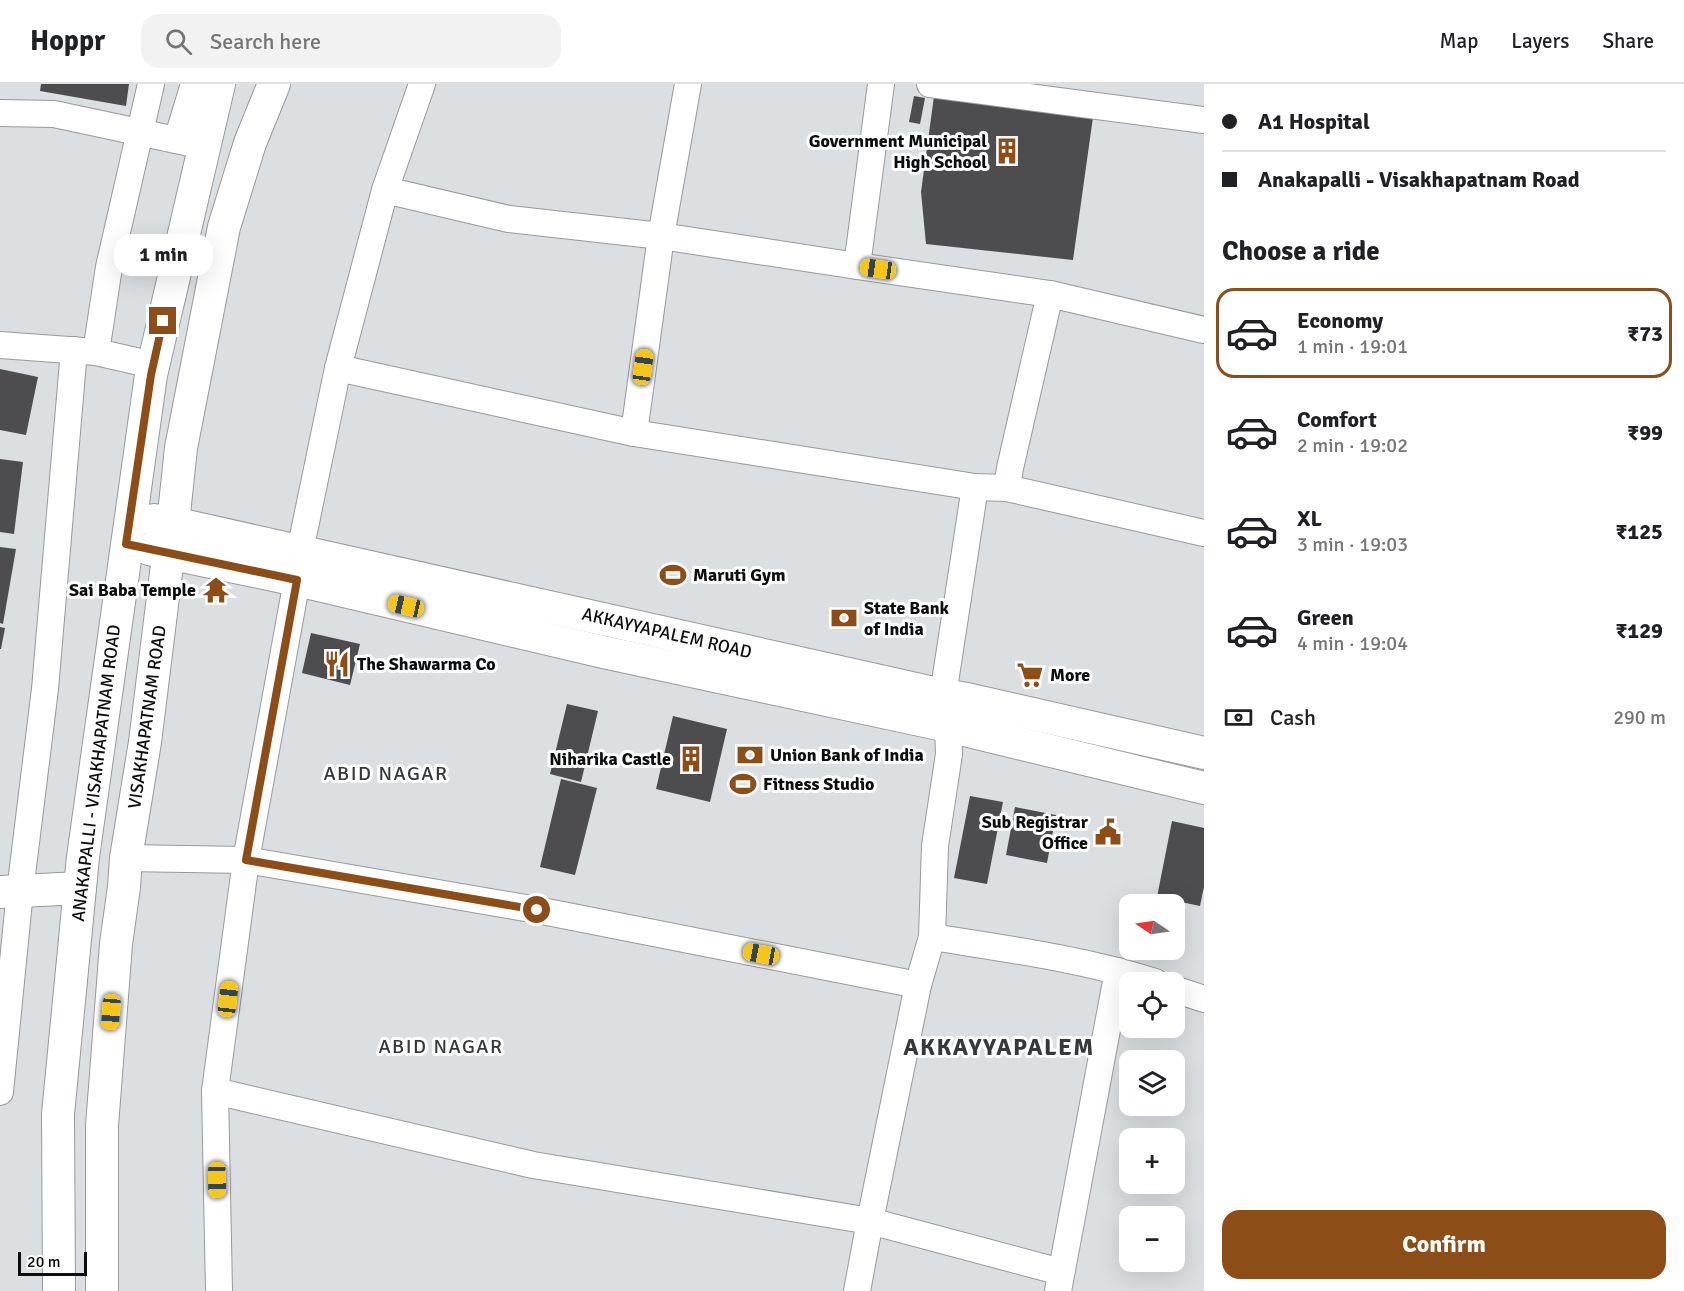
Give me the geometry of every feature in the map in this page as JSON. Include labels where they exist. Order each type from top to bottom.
[{"type":"main road","name":"ANAKAPALLI - VISAKHAPATNAM ROAD","points":[[59,1291],[58,1114],[83,857],[128,530],[190,143],[219,84]]},
{"type":"main road","name":"VISAKHAPATNAM ROAD","points":[[102,1291],[102,1126],[116,944],[126,858],[145,742],[181,448],[224,227],[250,143],[274,84]]},
{"type":"main road","name":"AKKAYYAPALEM ROAD","points":[[128,530],[173,522],[298,565],[967,699],[1204,753]]},
{"type":"main road","points":[[128,530],[168,553],[298,565],[603,652],[948,726],[1204,788]]},
{"type":"main road","points":[[10,891],[80,888]]},
{"type":"street","points":[[0,1092],[10,891],[45,689],[85,351],[109,267],[151,84]]},
{"type":"street","points":[[0,113],[54,114],[190,143],[195,84]]},
{"type":"street","points":[[219,1291],[215,1091],[246,860],[298,565],[338,368],[385,190],[422,84]]},
{"type":"street","points":[[634,433],[661,236],[688,84]]},
{"type":"street","points":[[856,266],[881,84]]},
{"type":"street","points":[[930,84],[1204,120]]},
{"type":"street","points":[[385,190],[509,219],[661,236],[1050,294],[1204,330]]},
{"type":"street","points":[[1007,488],[1050,294]]},
{"type":"street","points":[[0,345],[85,351],[153,365]]},
{"type":"street","points":[[338,368],[634,433],[975,487],[1007,488],[1204,533]]},
{"type":"street","points":[[857,1291],[918,985],[932,937],[935,846],[949,754],[948,726],[943,695],[975,487]]},
{"type":"street","points":[[126,858],[246,860],[537,910],[918,985]]},
{"type":"street","points":[[932,937],[1029,952],[1124,972]]},
{"type":"street","points":[[215,1091],[533,1165],[870,1221],[1060,1282],[1118,970]]},
{"type":"street","points":[[1185,993],[1204,999]]},
{"type":"building","points":[[41,84],[129,84],[126,106],[40,91]]},
{"type":"building","points":[[914,96],[925,98],[920,124],[909,122]]},
{"type":"building","name":"Government Municipal High School","points":[[934,96],[1094,110],[1073,260],[926,244],[921,192]]},
{"type":"building","points":[[0,369],[38,377],[26,435],[0,430]]},
{"type":"building","points":[[0,459],[23,462],[14,534],[0,532]]},
{"type":"building","points":[[0,547],[16,549],[3,624],[0,623]]},
{"type":"building","points":[[0,627],[5,628],[1,649],[0,649]]},
{"type":"building","points":[[311,633],[360,644],[350,685],[302,673]]},
{"type":"building","points":[[567,704],[598,711],[581,782],[550,774]]},
{"type":"building","name":"Niharika Castle","points":[[673,716],[727,729],[710,802],[656,789]]},
{"type":"building","points":[[561,779],[597,788],[575,875],[540,867]]},
{"type":"building","points":[[970,796],[1003,802],[987,884],[954,878]]},
{"type":"building","points":[[1015,807],[1056,815],[1047,863],[1006,855]]},
{"type":"building","points":[[1172,821],[1204,828],[1204,887],[1200,906],[1185,903],[1185,894],[1158,894]]},
{"type":"place","name":"Government Municipal High School","points":[[1007,151]]},
{"type":"place","name":"Maruti Gym","points":[[673,575]]},
{"type":"place","name":"Sai Baba Temple","points":[[216,590]]},
{"type":"place","name":"State Bank of India","points":[[844,618]]},
{"type":"place","name":"The Shawarma Co","points":[[337,664]]},
{"type":"place","name":"More","points":[[1030,675]]},
{"type":"place","name":"Union Bank of India","points":[[750,755]]},
{"type":"place","name":"Niharika Castle","points":[[691,759]]},
{"type":"place","name":"Fitness Studio","points":[[743,784]]},
{"type":"place","name":"Sub Registrar Office","points":[[1108,832]]},
{"type":"district","name":"ABID NAGAR","points":[[386,773]]},
{"type":"district","name":"ABID NAGAR","points":[[441,1046]]},
{"type":"district","name":"AKKAYYAPALEM","points":[[999,1047]]},
{"type":"route","points":[[163,321],[151,375],[126,544],[297,580],[246,860],[537,910]]}]
